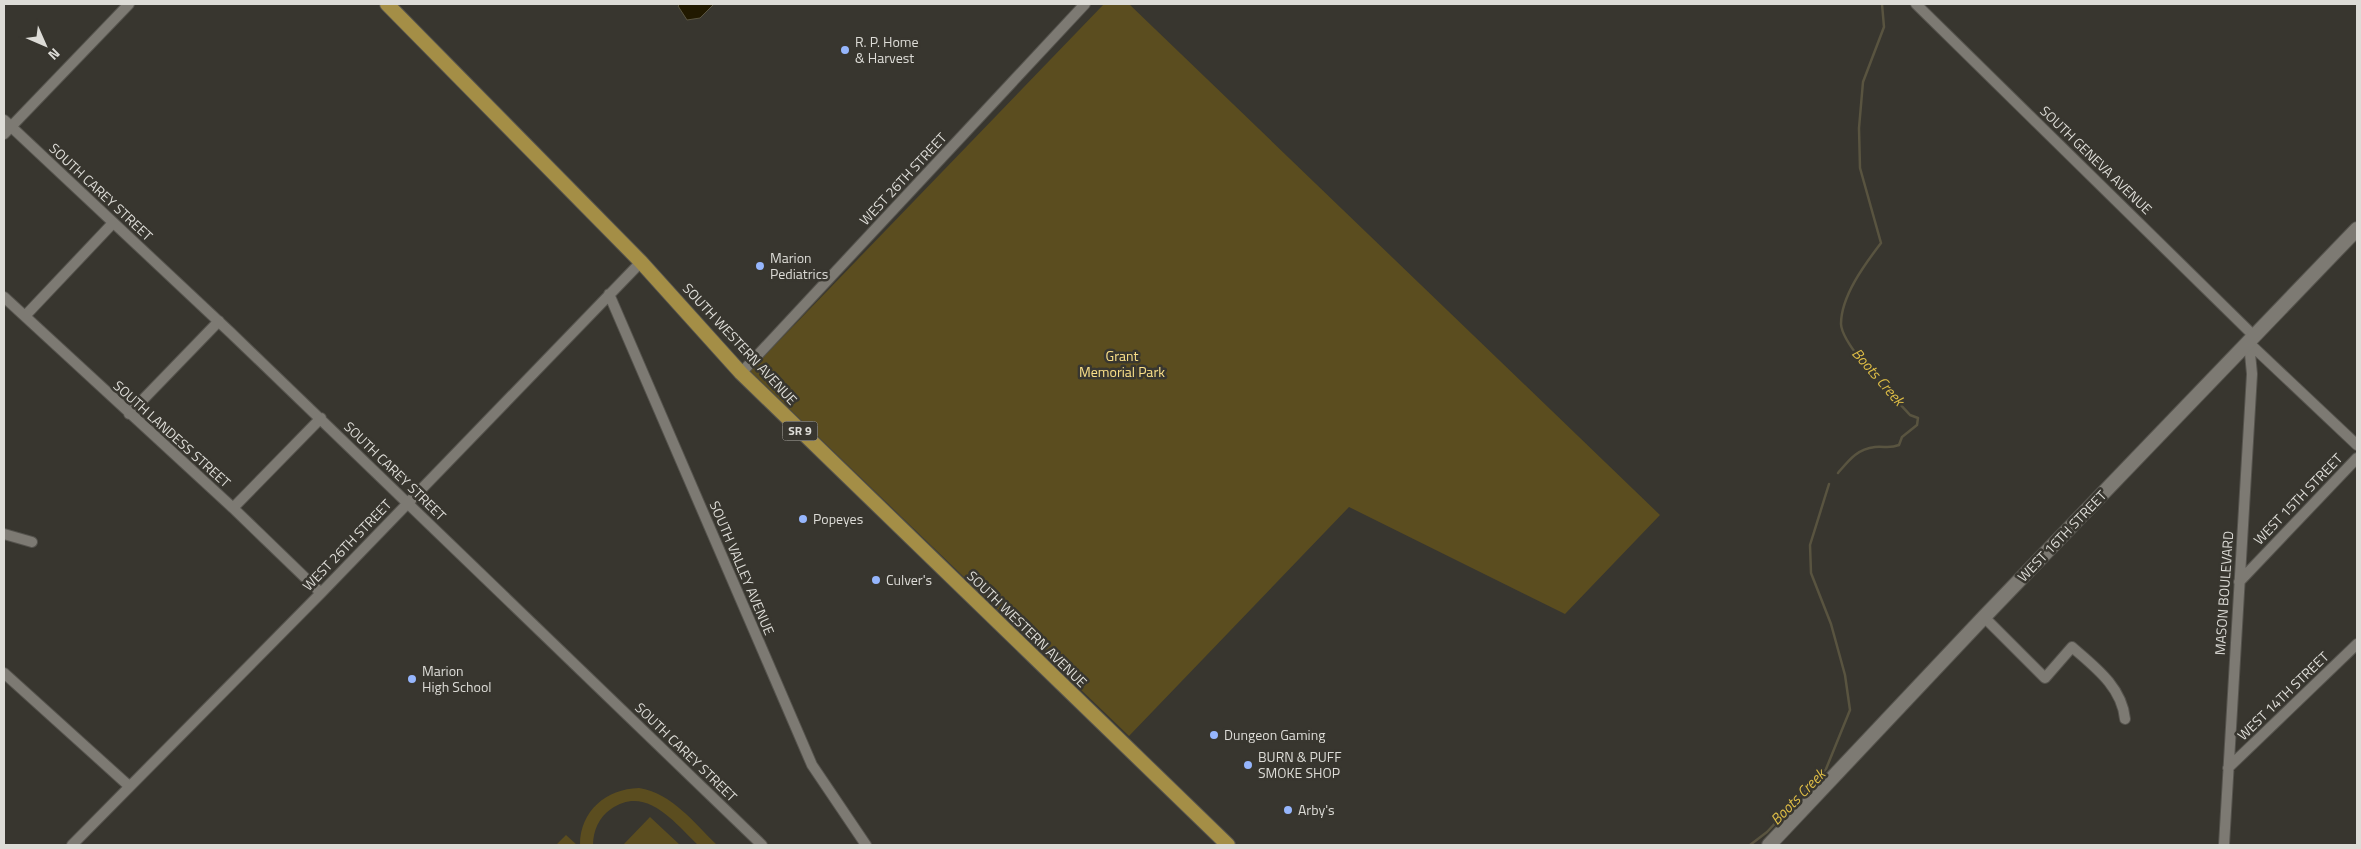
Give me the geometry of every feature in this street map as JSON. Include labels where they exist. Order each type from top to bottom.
[{"type":"highway","name":"SOUTH WESTERN AVENUE","points":[[393,6],[641,262],[741,373],[1228,845]]},
{"type":"street","points":[[6,127],[129,4]]},
{"type":"street","name":"WEST 26TH STREET","points":[[741,373],[1085,4]]},
{"type":"street","name":"SOUTH GENEVA AVENUE","points":[[1916,4],[2357,445]]},
{"type":"street","name":"SOUTH CAREY STREET","points":[[6,127],[219,321],[762,845]]},
{"type":"street","points":[[25,316],[113,223]]},
{"type":"street","name":"WEST 16TH STREET","points":[[1769,845],[1984,617],[2357,229]]},
{"type":"street","name":"WEST 26TH STREET","points":[[72,845],[321,593],[641,262]]},
{"type":"street","name":"SOUTH VALLEY AVENUE","points":[[608,294],[812,766],[866,845]]},
{"type":"street","name":"SOUTH LANDESS STREET","points":[[4,297],[233,508],[321,593]]},
{"type":"street","points":[[129,414],[219,321]]},
{"type":"street","name":"MASON BOULEVARD","points":[[2224,845],[2252,374],[2252,340]]},
{"type":"street","points":[[233,508],[321,418]]},
{"type":"street","name":"WEST 15TH STREET","points":[[2239,582],[2357,458]]},
{"type":"street","points":[[4,534],[32,542]]},
{"type":"street","points":[[1984,617],[2045,678],[2072,646],[2104,676],[2117,692],[2124,705],[2125,719]]},
{"type":"street","name":"WEST 14TH STREET","points":[[2228,768],[2357,644]]},
{"type":"street","points":[[4,674],[130,786]]},
{"type":"green space","name":"Grant Memorial Park","points":[[1104,4],[1129,4],[1660,515],[1565,614],[1349,507],[1129,736],[750,371]]},
{"type":"green space","points":[[639,788],[651,791],[672,802],[717,845],[698,845],[670,817],[659,809],[636,801],[624,802],[607,812],[597,825],[593,845],[580,845],[581,833],[585,822],[597,804],[616,793],[627,789]]},
{"type":"green space","points":[[650,817],[680,845],[623,845]]},
{"type":"green space","points":[[566,835],[577,845],[558,845]]},
{"type":"shaded area","points":[[680,4],[714,4],[700,18],[687,20],[678,6]]},
{"type":"waterway","name":"Boots Creek","points":[[1838,473],[1863,450],[1899,445],[1902,437],[1917,425],[1918,418],[1910,415],[1859,358],[1850,345],[1841,324],[1842,313],[1849,292],[1861,270],[1881,243],[1860,168],[1859,128],[1863,82],[1884,27],[1882,4]]},
{"type":"waterway","name":"Boots Creek","points":[[1750,845],[1767,832],[1826,769],[1850,710],[1845,675],[1831,624],[1811,573],[1810,545],[1829,484]]},
{"type":"place","name":"R. P. Home & Harvest","points":[[845,50]]},
{"type":"place","name":"Marion Pediatrics","points":[[760,266]]},
{"type":"place","name":"Popeyes","points":[[803,519]]},
{"type":"place","name":"Culver's","points":[[876,580]]},
{"type":"place","name":"Marion High School","points":[[412,679]]},
{"type":"place","name":"Dungeon Gaming","points":[[1214,735]]},
{"type":"place","name":"BURN & PUFF SMOKE SHOP","points":[[1248,765]]},
{"type":"place","name":"Arby's","points":[[1288,810]]}]
